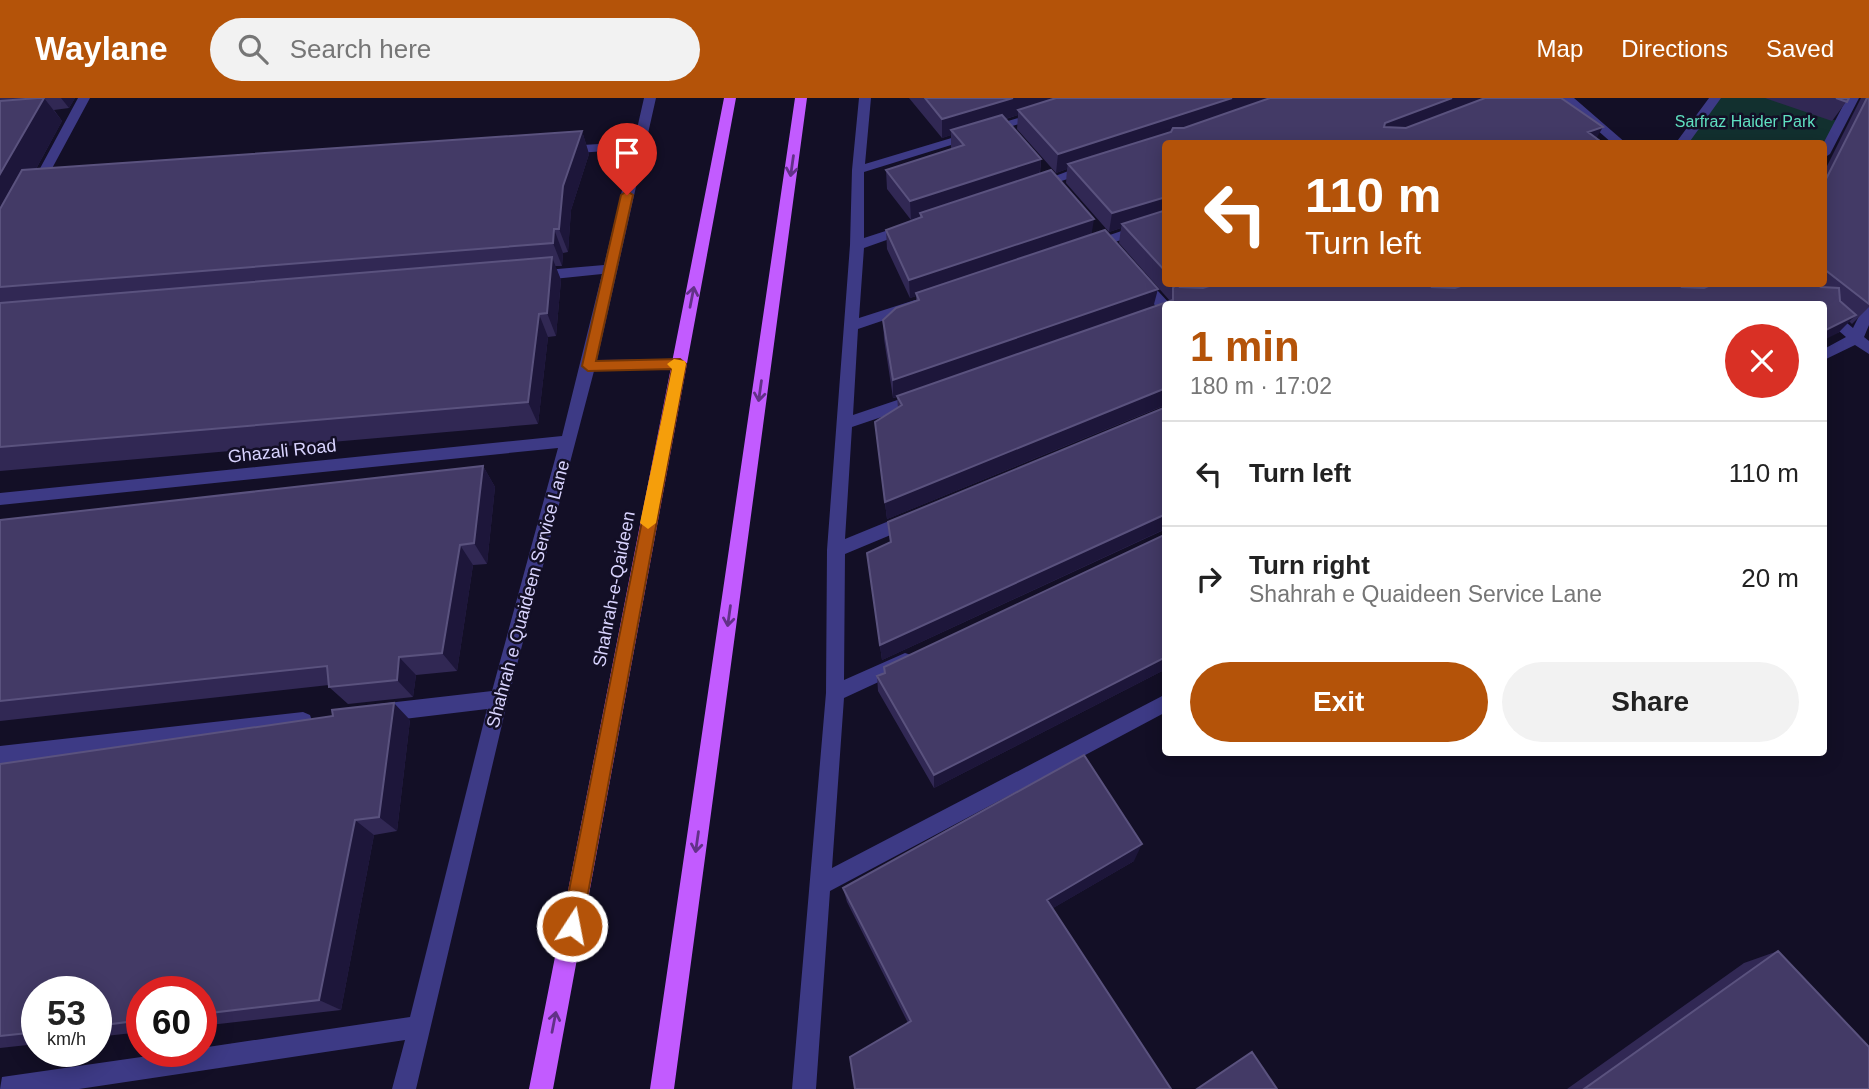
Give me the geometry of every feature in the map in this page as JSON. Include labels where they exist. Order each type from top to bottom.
[{"type":"main road","name":"Shahrah-e-Qaideen","points":[[541,1089],[729,98]]},
{"type":"main road","points":[[662,1089],[801,98]]},
{"type":"street","points":[[40,187],[69,115],[84,98]]},
{"type":"street","name":"Shahrah e Quaideen Service Lane","points":[[404,1089],[499,699],[588,366],[650,98]]},
{"type":"street","points":[[1567,98],[1617,140]]},
{"type":"street","points":[[1684,140],[1715,98]]},
{"type":"street","points":[[1827,148],[1853,98]]},
{"type":"street","points":[[804,1089],[835,693],[836,550],[857,245],[858,170],[868,99]]},
{"type":"street","points":[[858,170],[1008,130],[1057,110]]},
{"type":"street","points":[[557,151],[639,145]]},
{"type":"street","points":[[1026,188],[1105,162]]},
{"type":"street","points":[[1082,249],[1162,221]]},
{"type":"street","points":[[857,245],[922,223]]},
{"type":"street","points":[[526,276],[609,270]]},
{"type":"street","points":[[1132,270],[1161,312]]},
{"type":"street","points":[[852,326],[928,300]]},
{"type":"street","points":[[1827,353],[1856,338],[1869,309]]},
{"type":"street","points":[[1827,314],[1869,349]]},
{"type":"street","points":[[588,366],[680,364]]},
{"type":"street","points":[[844,424],[934,393]]},
{"type":"street","name":"Ghazali Road","points":[[0,499],[568,441]]},
{"type":"street","points":[[836,550],[925,513]]},
{"type":"street","points":[[835,693],[921,653]]},
{"type":"street","points":[[360,715],[499,699]]},
{"type":"street","points":[[819,886],[1162,704]]},
{"type":"street","points":[[0,755],[319,719]]},
{"type":"street","points":[[2,1089],[419,1027]]},
{"type":"green space","name":"Sarfraz Haider Park","points":[[1715,98],[1770,98],[1840,122],[1827,148],[1827,140],[1684,140]]},
{"type":"building","points":[[44,98],[0,174],[0,101]]},
{"type":"building","points":[[925,98],[1013,98],[942,119]]},
{"type":"building","points":[[1056,98],[1232,98],[1058,154],[1018,110]]},
{"type":"building","points":[[1270,98],[1452,98],[1385,123],[1384,127],[1406,128],[1485,98],[1561,98],[1603,127],[1588,132],[1599,140],[1162,140],[1162,198],[1112,213],[1068,164],[1171,132],[1173,128],[1184,128]]},
{"type":"building","points":[[1869,98],[1869,304],[1827,271],[1827,177]]},
{"type":"building","points":[[1002,115],[1041,159],[910,201],[886,170],[964,145],[951,130]]},
{"type":"building","points":[[582,131],[563,186],[559,229],[554,229],[553,243],[0,287],[0,209],[22,170]]},
{"type":"building","points":[[1051,170],[1094,219],[909,280],[886,230],[922,217],[920,213]]},
{"type":"building","points":[[1162,211],[1162,268],[1122,224]]},
{"type":"building","points":[[1105,230],[1158,289],[893,380],[883,320],[896,308],[919,300],[916,293]]},
{"type":"building","points":[[552,257],[547,313],[539,314],[528,402],[0,447],[0,303]]},
{"type":"building","points":[[1821,287],[1839,288],[1840,301],[1856,315],[1827,330],[1827,301],[1170,301],[1173,300],[1173,288]]},
{"type":"building","points":[[1162,304],[1162,390],[885,502],[875,422],[902,405],[897,396]]},
{"type":"building","points":[[1162,409],[1162,516],[880,645],[867,553],[891,542],[888,522]]},
{"type":"building","points":[[483,466],[474,543],[460,545],[442,653],[399,657],[397,680],[329,687],[327,666],[0,701],[0,520]]},
{"type":"building","points":[[1162,536],[1162,659],[934,775],[877,676],[885,673],[884,667]]},
{"type":"building","points":[[394,703],[379,817],[355,820],[319,1000],[217,1012],[217,976],[126,976],[126,1022],[112,1024],[112,976],[21,976],[21,1034],[0,1036],[0,764],[333,716],[332,710]]},
{"type":"building","points":[[1084,755],[1142,844],[1047,900],[1171,1089],[855,1089],[850,1057],[911,1021],[843,888]]},
{"type":"building","points":[[1778,951],[1869,1047],[1869,1089],[1584,1089]]},
{"type":"building","points":[[1252,1052],[1277,1089],[1197,1089]]},
{"type":"slow traffic","points":[[648,523],[680,364],[674,364]]},
{"type":"route","points":[[572,926],[680,364],[588,366],[627,195]]}]
